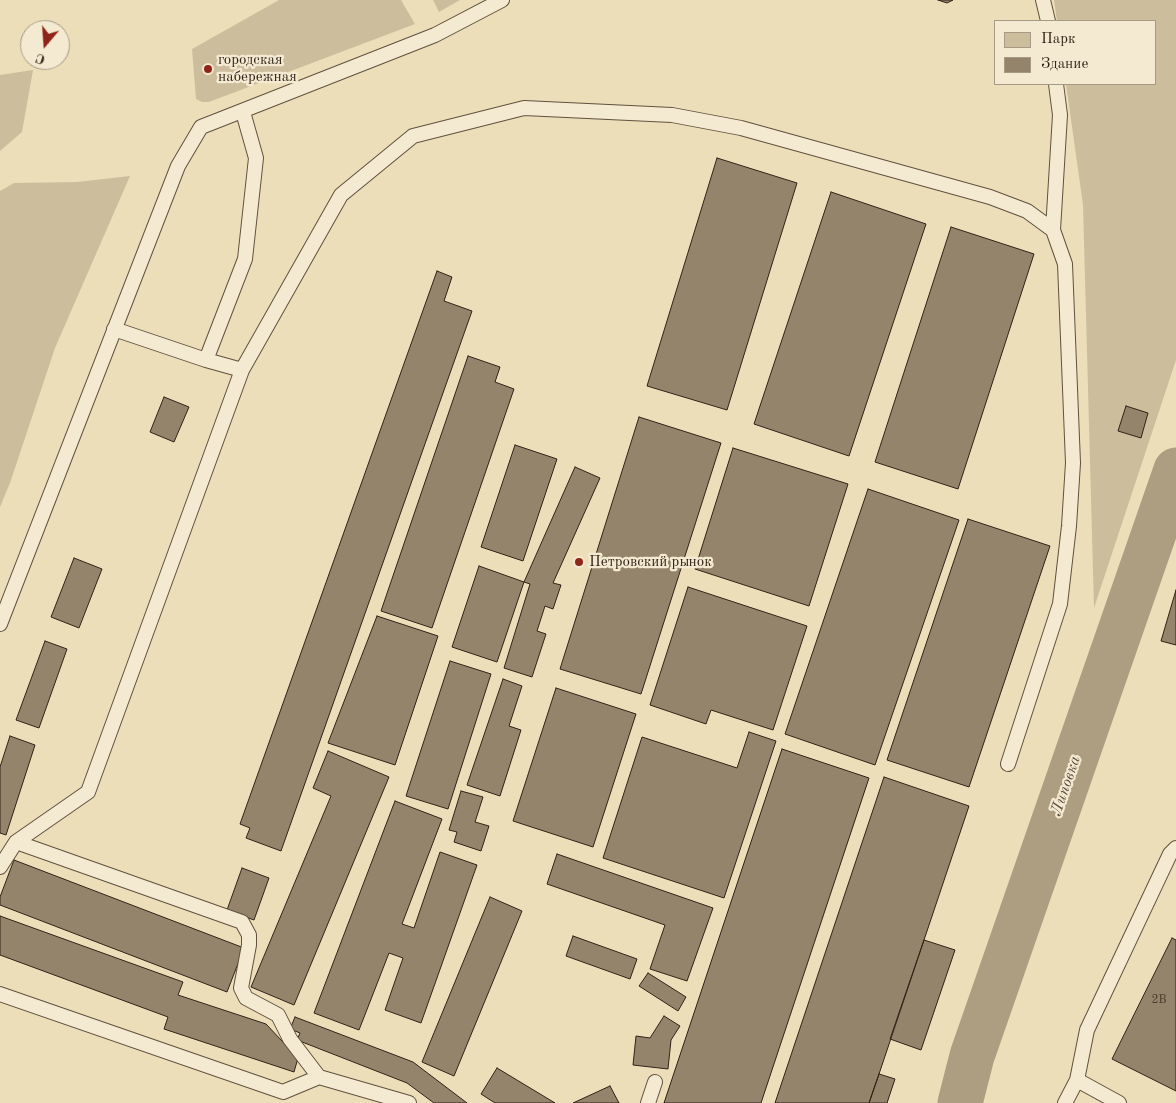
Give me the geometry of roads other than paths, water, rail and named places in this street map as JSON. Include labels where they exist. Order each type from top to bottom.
[{"type":"lane","points":[[0,624],[178,166],[201,128],[436,35],[502,0]]},
{"type":"lane","points":[[1043,0],[1048,20]]},
{"type":"lane","points":[[1008,764],[1060,604],[1069,526],[1073,463],[1065,264],[1053,230],[1060,115],[1056,85]]},
{"type":"lane","points":[[0,867],[16,842],[88,792],[242,370],[342,196],[413,136],[524,108],[672,115],[741,128],[990,197],[1027,211],[1053,230]]},
{"type":"lane","points":[[206,360],[245,259],[256,158],[243,112]]},
{"type":"lane","points":[[114,329],[242,370]]},
{"type":"lane","points":[[16,842],[242,922],[250,945],[241,988],[246,998],[278,1015],[290,1039],[320,1077],[409,1103]]},
{"type":"lane","points":[[1065,1103],[1077,1080],[1087,1030],[1170,854],[1176,848]]},
{"type":"lane","points":[[0,994],[283,1092],[320,1077]]},
{"type":"lane","points":[[1077,1080],[1119,1103]]},
{"type":"lane","points":[[648,1103],[655,1082]]},
{"type":"waterway","name":"Липовка","points":[[960,1103],[972,1056],[1176,470]]},
{"type":"place","name":"городская набережная","points":[[208,69]]},
{"type":"place","name":"Петровский рынок","points":[[579,562]]}]
